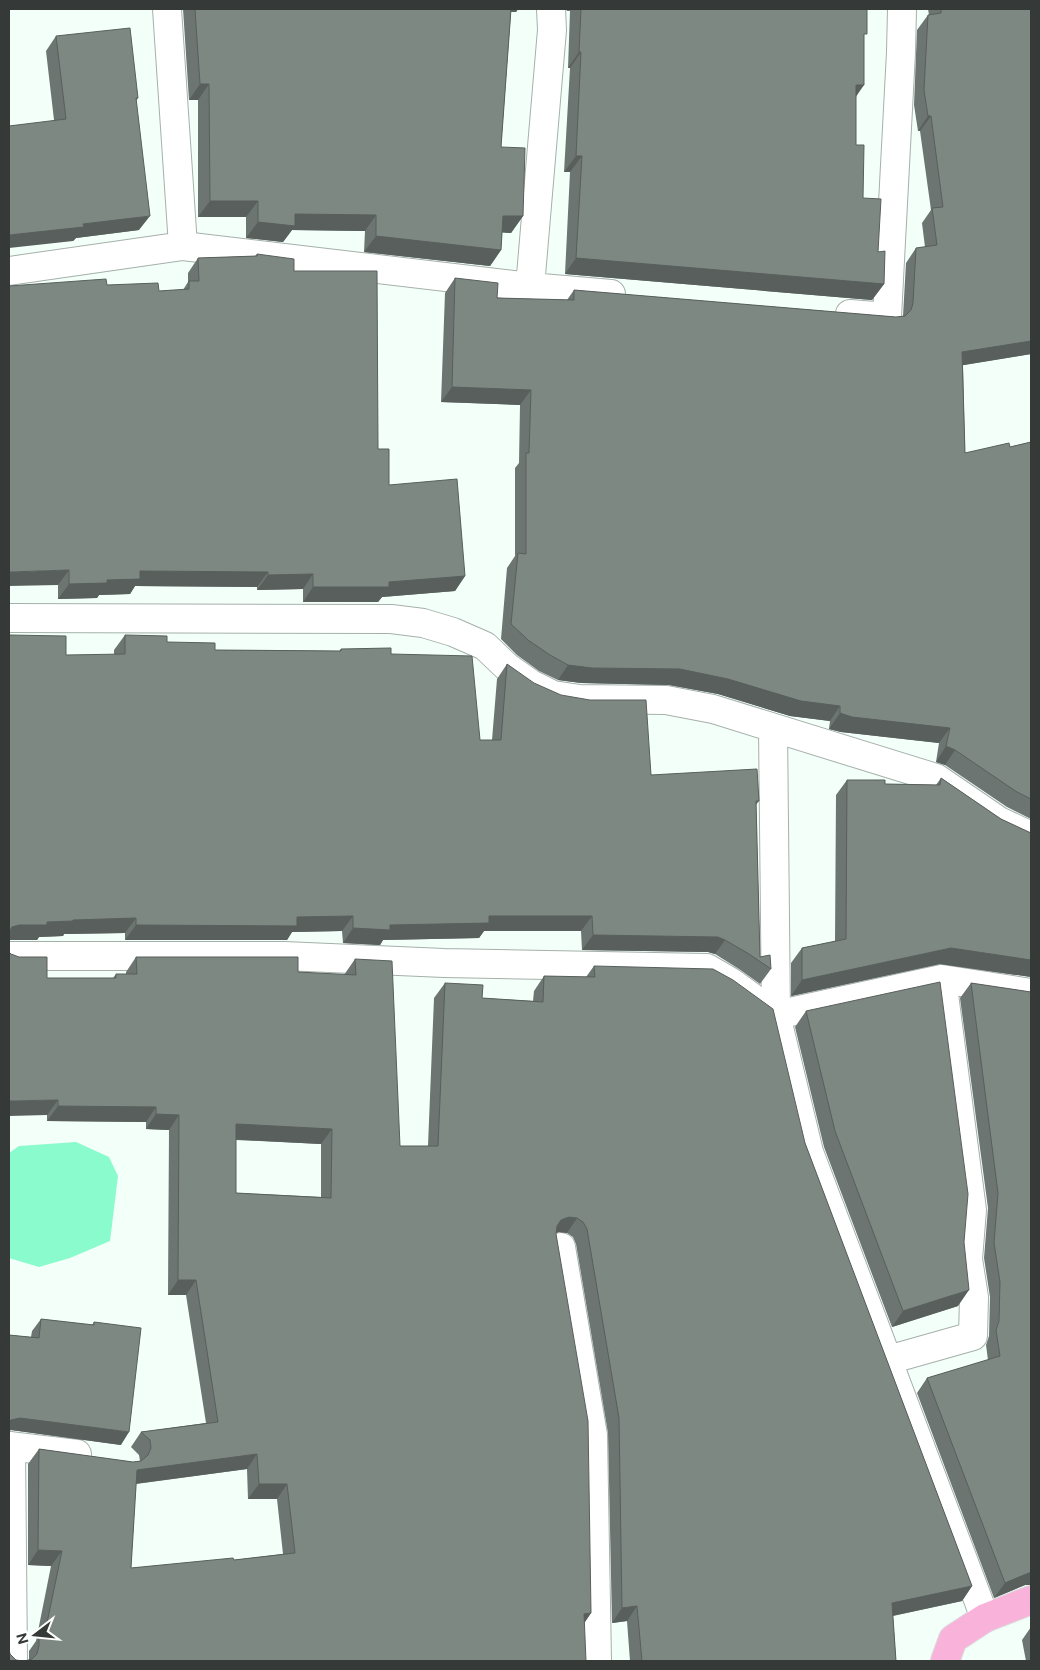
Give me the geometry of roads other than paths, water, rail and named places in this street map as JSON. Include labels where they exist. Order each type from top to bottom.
[{"type":"main road","points":[[945,1661],[953,1639],[985,1618],[1031,1600]]},
{"type":"street","points":[[167,9],[183,246]]},
{"type":"street","points":[[530,287],[552,30],[551,9]]},
{"type":"street","points":[[828,312],[887,317],[902,9]]},
{"type":"street","points":[[9,270],[183,246],[530,287],[639,296]]},
{"type":"street","points":[[9,618],[391,619],[423,623],[453,632],[485,646],[507,667],[554,696],[580,699],[666,700],[713,709],[936,778],[999,821],[1031,836]]},
{"type":"street","points":[[773,728],[776,1015],[809,1152],[985,1618]]},
{"type":"street","points":[[9,956],[284,956],[444,963],[707,968],[731,982],[776,1015],[942,979],[1031,993]]},
{"type":"street","points":[[888,1360],[974,1336],[974,1297],[968,1259],[972,1210],[942,979]]},
{"type":"street","points":[[561,1246],[593,1435],[597,1661]]},
{"type":"street","points":[[13,1661],[10,1446],[106,1458]]}]
